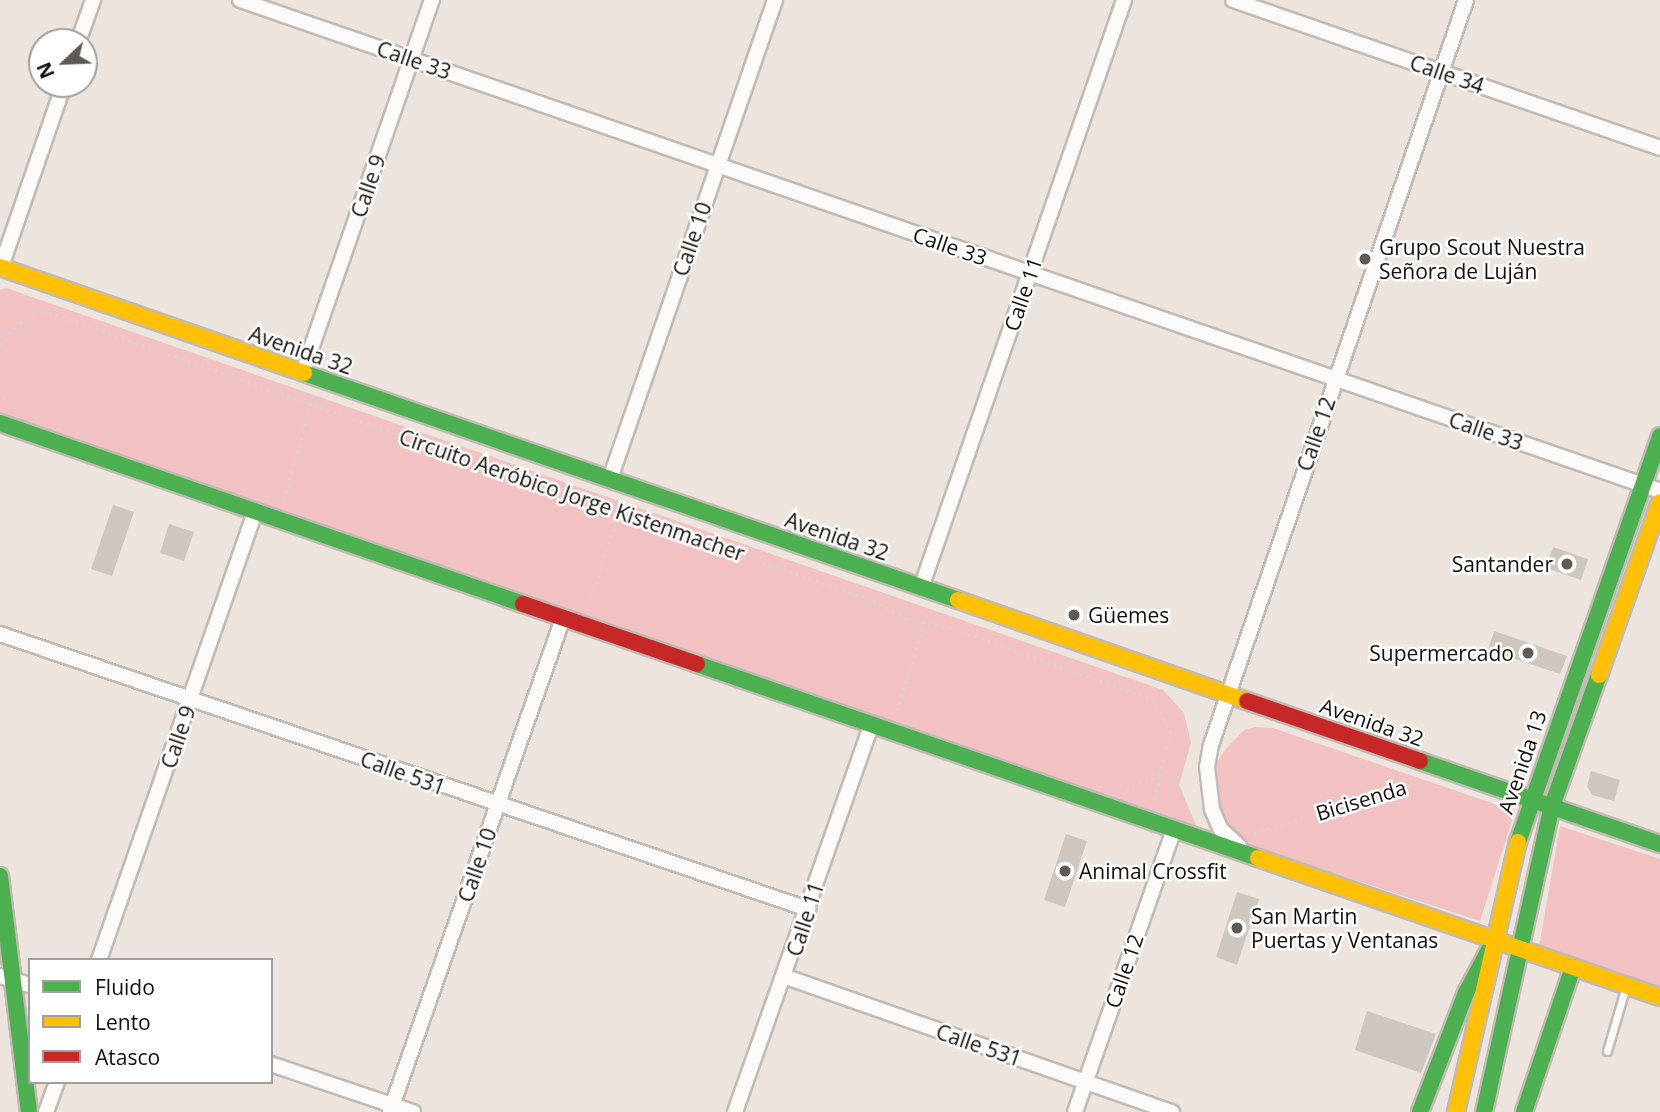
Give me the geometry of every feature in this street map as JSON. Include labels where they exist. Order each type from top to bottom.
[{"type":"main road","name":"Avenida 32","points":[[0,268],[1660,844]]},
{"type":"main road","points":[[0,422],[254,513],[1660,996]]},
{"type":"main road","name":"Avenida 13","points":[[1456,1112],[1530,800],[1660,436]]},
{"type":"main road","name":"Avenida 13","points":[[1484,1112],[1552,806],[1660,502]]},
{"type":"main road","points":[[0,876],[7,978],[29,1112]]},
{"type":"main road","points":[[1420,1112],[1466,993],[1495,940]]},
{"type":"main road","points":[[1524,1112],[1573,967]]},
{"type":"street","points":[[83,28],[93,0]]},
{"type":"street","name":"Calle 33","points":[[240,0],[1660,491]]},
{"type":"street","name":"Calle 9","points":[[310,375],[432,0]]},
{"type":"street","name":"Calle 10","points":[[610,479],[775,0]]},
{"type":"street","name":"Calle 11","points":[[928,590],[1030,274],[1124,0]]},
{"type":"street","name":"Calle 34","points":[[1233,0],[1660,148]]},
{"type":"street","name":"Calle 12","points":[[1220,828],[1207,790],[1207,767],[1227,694],[1466,0]]},
{"type":"street","points":[[0,268],[59,98]]},
{"type":"street","name":"Calle 9","points":[[100,958],[254,513]]},
{"type":"street","name":"Calle 10","points":[[391,1108],[563,618]]},
{"type":"street","name":"Calle 531","points":[[0,634],[192,698],[497,806],[808,909]]},
{"type":"street","name":"Calle 11","points":[[735,1112],[786,977],[872,724]]},
{"type":"street","points":[[1220,828],[1255,857]]},
{"type":"street","name":"Calle 12","points":[[1075,1112],[1174,829]]},
{"type":"street","name":"Calle 531","points":[[786,977],[1172,1112]]},
{"type":"street","points":[[7,978],[28,984]]},
{"type":"street","points":[[273,1065],[391,1108],[413,1112]]},
{"type":"street","points":[[46,1112],[56,1084]]},
{"type":"lane","points":[[1607,1051],[1627,985]]},
{"type":"path","name":"Circuito Aeróbico Jorge Kistenmacher","points":[[0,344],[21,322],[43,310],[620,511],[924,622],[955,629],[1153,700]]},
{"type":"path","points":[[284,503],[310,404],[310,375]]},
{"type":"path","points":[[582,624],[629,486]]},
{"type":"path","points":[[891,730],[924,622],[928,590]]},
{"type":"path","points":[[1149,820],[1160,775]]},
{"type":"path","name":"Bicisenda","points":[[1220,828],[1253,833],[1421,782]]},
{"type":"shaded area","points":[[6,288],[1163,690],[1184,713],[1191,743],[1179,785],[1197,827],[0,416],[0,290]]},
{"type":"shaded area","points":[[1255,727],[1273,728],[1515,811],[1480,921],[1233,840],[1212,785],[1216,764],[1244,730]]},
{"type":"shaded area","points":[[1560,826],[1660,859],[1660,987],[1539,947]]},
{"type":"building","points":[[113,505],[134,512],[112,576],[91,569]]},
{"type":"building","points":[[169,524],[194,532],[184,561],[160,553]]},
{"type":"building","name":"Santander","points":[[1553,547],[1588,559],[1581,580],[1546,568]]},
{"type":"building","name":"Supermercado","points":[[1494,631],[1567,656],[1560,674],[1488,650]]},
{"type":"building","points":[[1591,771],[1620,780],[1614,801],[1592,795],[1587,786]]},
{"type":"building","name":"Animal Crossfit","points":[[1066,834],[1087,841],[1065,907],[1044,900]]},
{"type":"building","name":"San Martin Puertas y Ventanas","points":[[1237,892],[1259,899],[1237,965],[1216,957]]},
{"type":"building","points":[[1367,1011],[1436,1034],[1421,1073],[1355,1050]]},
{"type":"traffic: fast","points":[[304,373],[958,600]]},
{"type":"traffic: fast","points":[[0,423],[523,604]]},
{"type":"traffic: fast","points":[[1518,842],[1660,436]]},
{"type":"traffic: fast","points":[[697,664],[1258,858]]},
{"type":"traffic: fast","points":[[1484,1112],[1552,806],[1599,675]]},
{"type":"traffic: fast","points":[[1420,761],[1660,844]]},
{"type":"traffic: fast","points":[[0,876],[29,1112]]},
{"type":"traffic: fast","points":[[1420,1112],[1466,993],[1490,948]]},
{"type":"traffic: fast","points":[[1524,1112],[1573,967]]},
{"type":"traffic: slow","points":[[0,267],[304,373]]},
{"type":"traffic: slow","points":[[1599,675],[1660,502]]},
{"type":"traffic: slow","points":[[958,600],[1247,701]]},
{"type":"traffic: slow","points":[[1456,1112],[1518,842]]},
{"type":"traffic: slow","points":[[1258,858],[1660,997]]},
{"type":"traffic: jam","points":[[523,604],[697,664]]},
{"type":"traffic: jam","points":[[1247,701],[1420,761]]},
{"type":"place","name":"Grupo Scout Nuestra Señora de Luján","points":[[1365,259]]},
{"type":"place","name":"Santander","points":[[1567,564]]},
{"type":"place","name":"Güemes","points":[[1074,615]]},
{"type":"place","name":"Supermercado","points":[[1528,653]]},
{"type":"place","name":"Animal Crossfit","points":[[1065,871]]},
{"type":"place","name":"San Martin Puertas y Ventanas","points":[[1237,928]]}]
